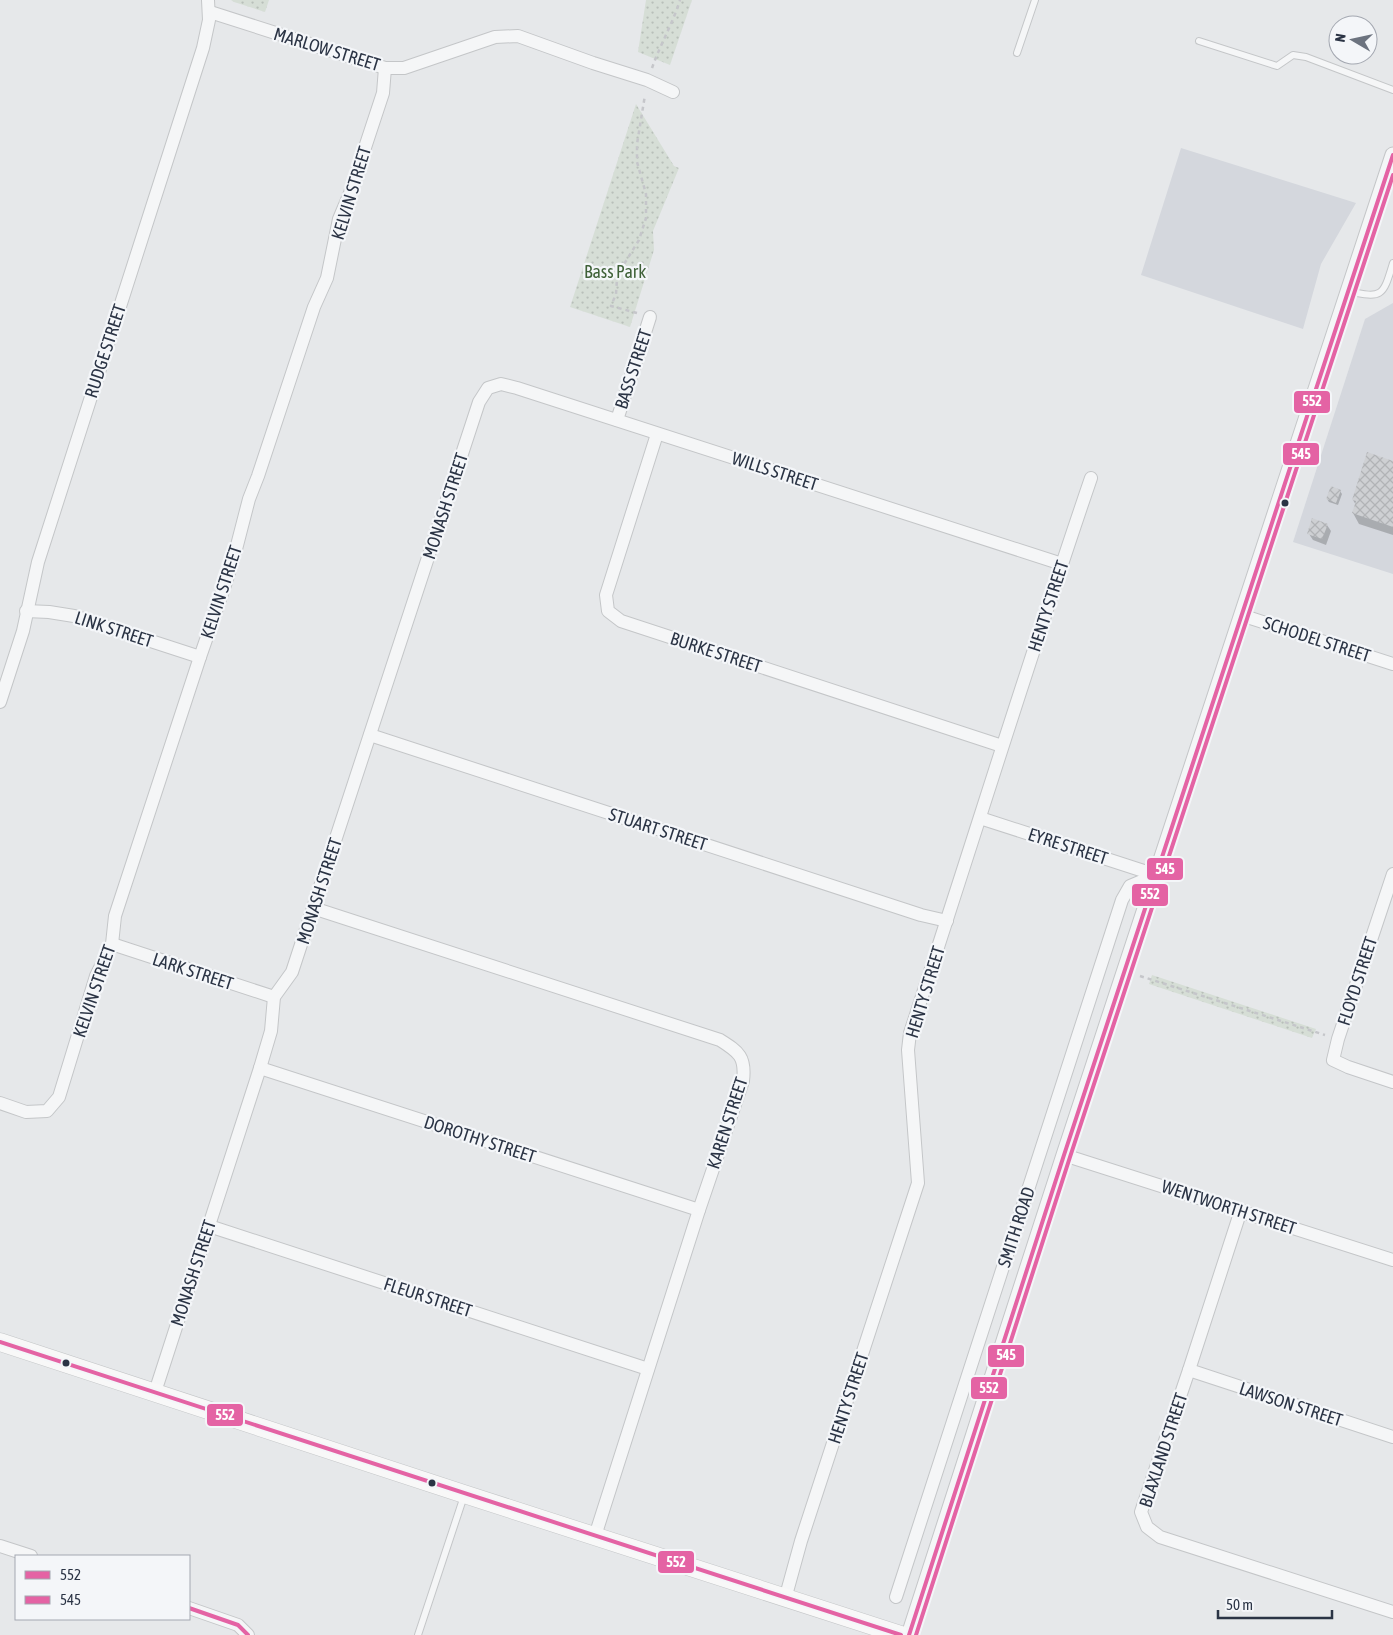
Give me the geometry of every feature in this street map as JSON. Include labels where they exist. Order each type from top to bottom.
[{"type":"main road","points":[[0,1342],[784,1599],[901,1635]]},
{"type":"street","name":"MARLOW STREET","points":[[209,6],[385,68],[404,68],[495,37],[518,36],[647,80],[673,92]]},
{"type":"street","name":"RUDGE STREET","points":[[0,702],[23,631],[38,562],[203,48],[208,31],[209,6]]},
{"type":"street","name":"KELVIN STREET","points":[[0,1103],[26,1112],[47,1111],[59,1098],[96,976],[112,944],[115,916],[234,557],[249,498],[314,307],[327,278],[339,219],[350,193],[383,93],[385,68]]},
{"type":"street","name":"SMITH ROAD","points":[[909,1635],[1064,1155],[1393,155]]},
{"type":"street","name":"BASS STREET","points":[[617,420],[650,317]]},
{"type":"street","name":"WILLS STREET","points":[[488,388],[501,384],[1062,564]]},
{"type":"street","name":"MONASH STREET","points":[[155,1392],[260,1068],[271,1031],[274,998],[292,972],[480,402],[488,388]]},
{"type":"street","name":"BURKE STREET","points":[[658,434],[606,595],[608,611],[621,620],[1002,746]]},
{"type":"street","name":"HENTY STREET","points":[[784,1599],[801,1541],[918,1183],[908,1050],[910,1033],[1002,746],[1091,478]]},
{"type":"street","name":"LINK STREET","points":[[26,611],[74,616],[200,657]]},
{"type":"street","name":"SCHODEL STREET","points":[[1241,615],[1393,664]]},
{"type":"street","name":"STUART STREET","points":[[370,735],[921,915],[947,921]]},
{"type":"street","name":"EYRE STREET","points":[[980,818],[1156,875]]},
{"type":"street","name":"FLOYD STREET","points":[[1393,874],[1338,1039],[1333,1060],[1393,1082]]},
{"type":"street","name":"SMITH ROAD","points":[[896,1597],[1122,900],[1130,886],[1156,875]]},
{"type":"street","name":"KAREN STREET","points":[[313,908],[720,1040],[738,1051],[745,1068],[742,1081],[595,1536]]},
{"type":"street","name":"LARK STREET","points":[[112,944],[274,998]]},
{"type":"street","name":"DOROTHY STREET","points":[[260,1068],[699,1210]]},
{"type":"street","name":"WENTWORTH STREET","points":[[1064,1155],[1393,1260]]},
{"type":"street","name":"BLAXLAND STREET","points":[[1241,1210],[1190,1370],[1141,1512],[1147,1527],[1160,1537],[1393,1612]]},
{"type":"street","name":"FLEUR STREET","points":[[209,1226],[648,1369]]},
{"type":"street","name":"LAWSON STREET","points":[[1190,1370],[1393,1437]]},
{"type":"street","points":[[0,1546],[28,1555]]},
{"type":"street","points":[[190,1608],[238,1625],[248,1635]]},
{"type":"lane","points":[[1017,53],[1035,0]]},
{"type":"lane","points":[[1199,41],[1277,66],[1293,55],[1306,57],[1393,90]]},
{"type":"lane","points":[[1348,291],[1372,296],[1382,291],[1388,281],[1393,263]]},
{"type":"lane","points":[[418,1635],[464,1494]]},
{"type":"path","points":[[650,317],[611,306],[616,294],[617,279],[639,240],[646,218],[646,194],[637,162],[647,80],[658,48],[678,9],[680,0]]},
{"type":"path","points":[[1140,976],[1338,1039]]},
{"type":"shaded area","points":[[1181,148],[1356,203],[1321,264],[1303,329],[1141,275]]},
{"type":"shaded area","points":[[1393,303],[1393,574],[1293,542],[1365,319]]},
{"type":"green space","points":[[231,0],[269,0],[265,12]]},
{"type":"green space","points":[[646,0],[692,0],[670,65],[638,52]]},
{"type":"green space","name":"Bass Park","points":[[636,104],[674,166],[679,168],[653,231],[654,250],[630,327],[570,307]]},
{"type":"green space","points":[[1152,975],[1316,1029],[1312,1038],[1149,984]]},
{"type":"building","points":[[1367,452],[1393,461],[1393,527],[1352,513],[1356,501],[1352,500]]},
{"type":"building","points":[[1331,486],[1341,490],[1336,503],[1326,499]]},
{"type":"building","points":[[1312,518],[1328,524],[1322,539],[1307,534]]},
{"type":"transit line","name":"552","points":[[909,1635],[1064,1155],[1393,155]]},
{"type":"transit line","name":"545","points":[[916,1635],[1070,1157],[1393,175]]},
{"type":"transit line","name":"552","points":[[0,1342],[901,1635]]},
{"type":"transit line","name":"552","points":[[190,1608],[238,1625],[248,1635]]}]
